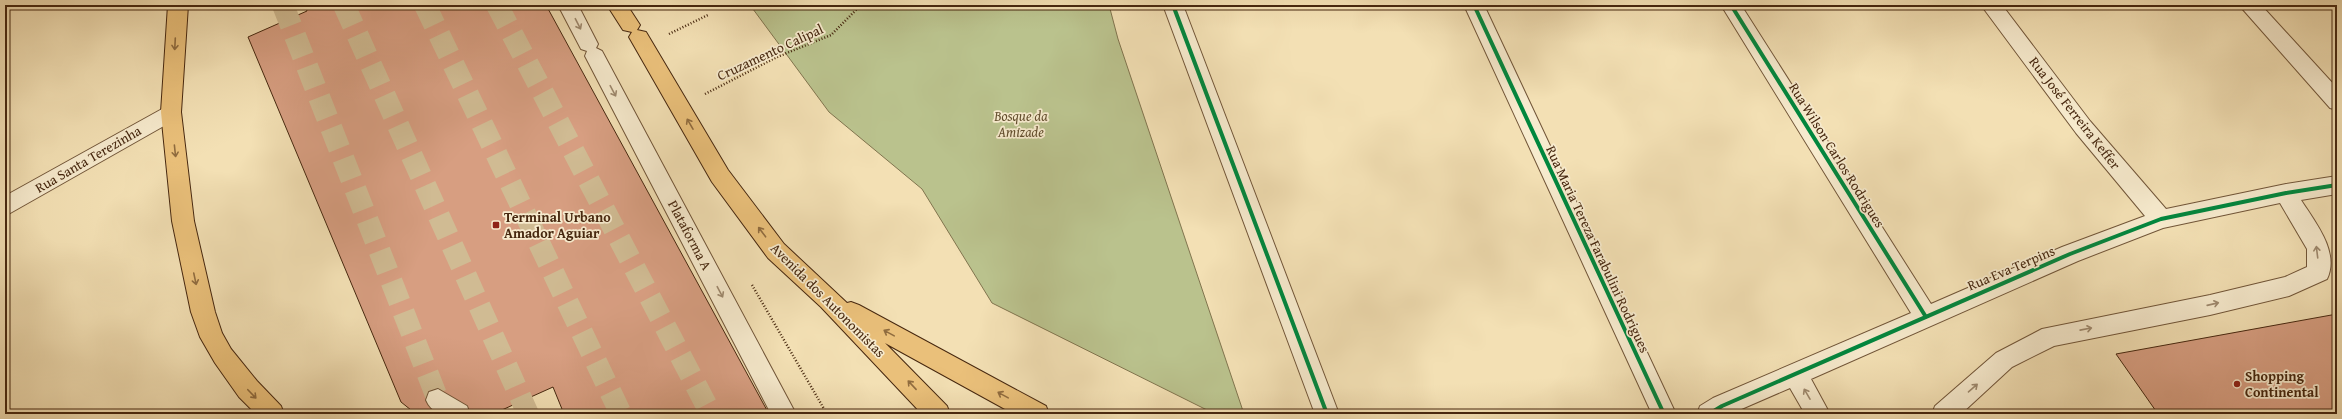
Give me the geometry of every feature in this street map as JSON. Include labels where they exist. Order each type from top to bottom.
[{"type":"main road","points":[[178,5],[171,112],[183,221],[203,312],[212,337],[223,356],[248,390],[272,414]]},
{"type":"main road","name":"Avenida dos Autonomistas","points":[[617,5],[638,36],[720,176],[776,251],[829,300],[938,414]]},
{"type":"main road","points":[[829,300],[1037,414]]},
{"type":"street","name":"Plataforma A","points":[[568,5],[784,414]]},
{"type":"street","points":[[1173,5],[1326,413]]},
{"type":"street","name":"Rua Maria Tereza Farabulini Rodrigues","points":[[1474,5],[1664,414]]},
{"type":"street","name":"Rua Wilson Carlos Rodrigues","points":[[1731,5],[1926,317]]},
{"type":"street","name":"Rua José Ferreira Keffer","points":[[1991,5],[2083,127],[2161,219]]},
{"type":"street","points":[[2249,5],[2337,102]]},
{"type":"street","name":"Rua Santa Terezinha","points":[[5,207],[171,112]]},
{"type":"street","name":"Rua Eva Terpins","points":[[1709,414],[1722,406],[2070,254],[2161,219],[2286,193],[2337,185]]},
{"type":"street","points":[[1944,414],[2004,360],[2050,336],[2210,305],[2289,286],[2319,272],[2318,248],[2286,193]]},
{"type":"street","points":[[1795,374],[1818,414]]},
{"type":"street","points":[[438,400],[458,414]]},
{"type":"path","points":[[638,36],[708,15]]},
{"type":"path","points":[[748,279],[827,414]]},
{"type":"green space","name":"Bosque da Amizade","points":[[750,5],[1109,5],[1118,39],[1244,414],[1215,414],[992,303],[922,189],[829,112]]},
{"type":"building","name":"Terminal Urbano Amador Aguiar","points":[[305,5],[546,5],[769,414],[564,414],[553,387],[493,414],[416,414],[401,402],[248,37],[307,11]]},
{"type":"building","name":"Shopping Continental","points":[[2337,314],[2337,414],[2158,414],[2116,354]]},
{"type":"tunnel","points":[[283,5],[438,400]]},
{"type":"tunnel","points":[[344,5],[528,414]]},
{"type":"tunnel","points":[[425,5],[621,414]]},
{"type":"tunnel","points":[[497,5],[711,414]]},
{"type":"cycle path","points":[[1173,5],[1327,414]]},
{"type":"cycle path","points":[[1474,5],[1664,414]]},
{"type":"cycle path","points":[[1731,5],[1926,317]]},
{"type":"cycle path","points":[[1709,414],[1722,406],[2070,254],[2161,219],[2286,193],[2337,185]]},
{"type":"place","name":"Terminal Urbano Amador Aguiar","points":[[496,225]]},
{"type":"place","name":"Shopping Continental","points":[[2237,384]]}]
